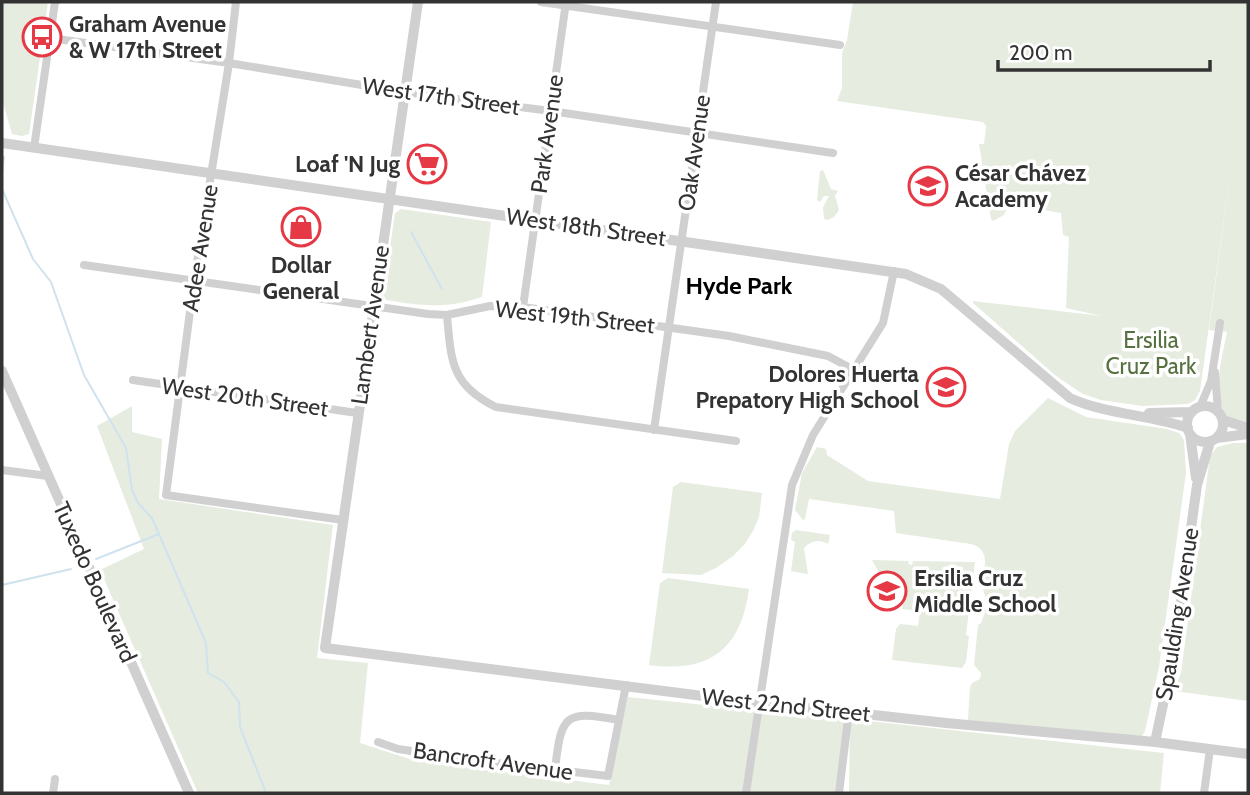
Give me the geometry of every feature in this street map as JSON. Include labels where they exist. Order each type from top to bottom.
[{"type":"street","points":[[34,148],[55,2]]},
{"type":"street","name":"Adee Avenue","points":[[236,2],[229,63],[194,281],[166,495],[343,520]]},
{"type":"street","name":"Lambert Avenue","points":[[325,648],[418,2]]},
{"type":"street","points":[[541,2],[565,3],[841,45]]},
{"type":"street","name":"Oak Avenue","points":[[654,429],[716,2]]},
{"type":"street","name":"Park Avenue","points":[[523,307],[565,3]]},
{"type":"street","name":"West 17th Street","points":[[50,38],[833,153]]},
{"type":"street","name":"West 18th Street","points":[[2,143],[894,271],[919,278],[941,289],[1070,398],[1093,407],[1128,412],[1160,414],[1196,410]]},
{"type":"street","name":"West 19th Street","points":[[84,265],[373,307],[447,315],[490,306],[523,307],[670,327],[828,356],[855,370]]},
{"type":"street","points":[[746,793],[792,485],[813,435],[883,323],[894,271]]},
{"type":"street","points":[[447,315],[451,362],[463,384],[478,398],[496,407],[736,442]]},
{"type":"street","points":[[1220,323],[1206,396],[1188,421],[1189,431],[1199,441],[1248,434]]},
{"type":"street","points":[[1213,440],[1223,429],[1215,358]]},
{"type":"street","name":"Tuxedo Boulevard","points":[[2,371],[189,793]]},
{"type":"street","name":"West 20th Street","points":[[133,380],[358,413]]},
{"type":"street","points":[[1196,410],[1210,407],[1221,416],[1248,428]]},
{"type":"street","name":"West 18th Street","points":[[1128,412],[1189,431]]},
{"type":"street","name":"Spaulding Avenue","points":[[1189,431],[1197,485]]},
{"type":"street","name":"Spaulding Avenue","points":[[1155,742],[1173,658],[1197,485],[1213,440]]},
{"type":"street","points":[[2,470],[48,476]]},
{"type":"street","name":"West 22nd Street","points":[[325,648],[761,702],[1248,754]]},
{"type":"street","points":[[555,770],[561,735],[567,721],[581,714],[619,720],[626,685]]},
{"type":"street","points":[[839,793],[849,711]]},
{"type":"street","name":"Bancroft Avenue","points":[[378,742],[398,749],[608,776],[619,720]]},
{"type":"street","points":[[1204,793],[1210,749]]},
{"type":"street","points":[[53,793],[55,779]]},
{"type":"green space","points":[[2,2],[48,2],[29,134],[22,136],[12,134],[2,99]]},
{"type":"green space","name":"Ersilia Cruz Park","points":[[853,2],[1248,2],[1248,425],[1227,418],[1222,408],[1219,376],[1227,332],[1209,330],[1238,117],[1200,391],[1195,400],[1188,404],[1142,406],[1101,400],[1083,394],[1056,376],[973,303],[1102,316],[1066,308],[1069,237],[1063,235],[1061,213],[1038,209],[1032,199],[1014,192],[1004,215],[993,221],[991,219],[979,144],[984,144],[986,126],[983,122],[837,101],[842,88],[842,53],[847,40]]},
{"type":"green space","points":[[823,170],[831,189],[838,191],[835,196],[839,210],[828,220],[824,219],[823,207],[829,196],[824,196],[820,202],[817,200],[820,171]]},
{"type":"green space","points":[[401,209],[491,222],[482,297],[434,305],[386,300],[383,296],[395,213]]},
{"type":"green space","points":[[1048,398],[1086,417],[1167,429],[1179,433],[1184,440],[1186,473],[1159,667],[1145,731],[1141,738],[968,720],[970,687],[980,679],[981,673],[974,665],[978,625],[989,601],[983,586],[984,554],[971,544],[896,533],[894,511],[809,499],[805,519],[795,510],[802,473],[817,447],[826,449],[827,455],[868,481],[1000,499],[1009,444],[1015,431]]},
{"type":"green space","points":[[132,406],[132,432],[162,439],[159,499],[333,525],[317,658],[368,663],[360,743],[416,761],[609,785],[628,697],[849,720],[841,793],[198,793],[100,570],[144,549],[97,426]]},
{"type":"green space","points":[[1248,443],[1248,701],[1174,691],[1181,673],[1210,456],[1217,447]]},
{"type":"green space","points":[[681,482],[762,493],[759,517],[744,545],[716,568],[701,575],[662,573],[673,487]]},
{"type":"green space","points":[[796,530],[830,535],[828,544],[815,541],[804,548],[808,574],[791,571],[795,542],[791,540],[792,533]]},
{"type":"green space","points":[[872,560],[909,561],[908,564],[912,565],[913,561],[975,562],[966,635],[969,636],[966,662],[962,668],[892,660],[896,629],[900,624],[918,626],[920,611],[902,609],[906,581],[882,578]]},
{"type":"green space","points":[[668,578],[749,589],[745,610],[730,642],[705,661],[670,667],[649,665],[660,583]]},
{"type":"green space","points":[[850,719],[1164,753],[1160,793],[849,793]]},
{"type":"waterway","points":[[2,173],[4,157]]},
{"type":"waterway","points":[[2,189],[33,259],[51,282],[84,375],[126,448],[132,490],[138,503],[152,518],[206,643],[208,673],[224,682],[239,702],[240,727],[266,793]]},
{"type":"waterway","points":[[411,232],[442,289]]},
{"type":"waterway","points":[[96,559],[159,534]]},
{"type":"waterway","points":[[2,585],[71,569]]},
{"type":"place","name":"Graham Avenue & W 17th Street","points":[[42,37]]},
{"type":"place","name":"Loaf 'N Jug","points":[[427,164]]},
{"type":"place","name":"César Chávez Academy","points":[[928,186]]},
{"type":"place","name":"Dollar General","points":[[301,227]]},
{"type":"place","name":"Dolores Huerta Prepatory High School","points":[[946,387]]},
{"type":"place","name":"Ersilia Cruz Middle School","points":[[887,591]]},
{"type":"district","name":"Hyde Park","points":[[739,285]]}]
